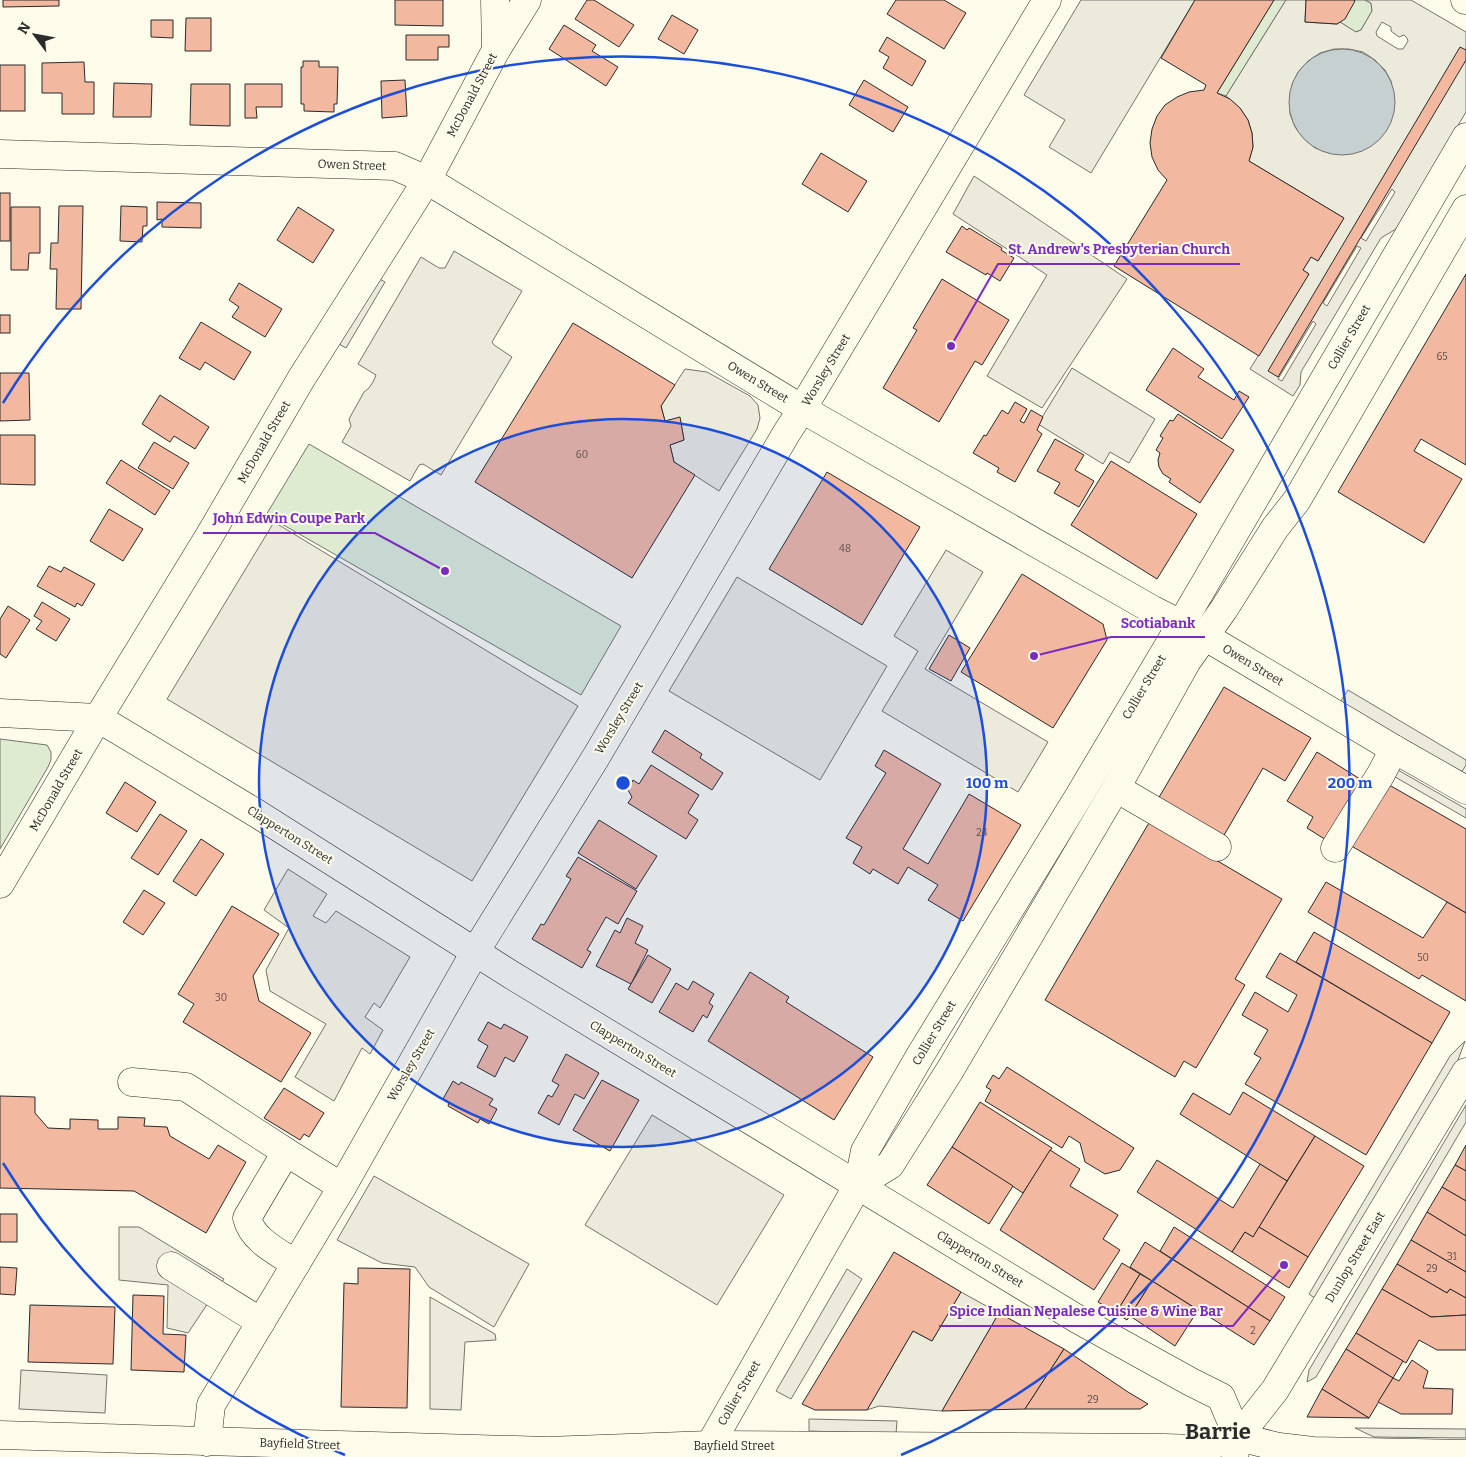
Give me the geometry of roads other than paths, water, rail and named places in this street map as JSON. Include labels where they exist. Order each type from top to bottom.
[{"type":"street","points":[[495,0],[496,50]]},
{"type":"street","name":"McDonald Street","points":[[0,884],[98,718],[211,533],[301,379],[427,180],[496,50],[527,0]]},
{"type":"street","name":"Worsley Street","points":[[207,1442],[212,1405],[342,1187],[475,952],[596,758],[786,434],[1047,0]]},
{"type":"street","name":"Collier Street","points":[[710,1445],[858,1185],[865,1150],[921,1054],[1074,804],[1192,630],[1466,137]]},
{"type":"street","name":"Owen Street","points":[[0,154],[395,166],[427,180],[802,409],[1153,610],[1192,630],[1394,749],[1465,787]]},
{"type":"street","name":"Collier Street","points":[[858,1185],[890,1165],[955,1061],[1116,788],[1187,661],[1192,630],[1224,608],[1275,528],[1297,500],[1466,209]]},
{"type":"street","name":"Clapperton Street","points":[[0,713],[98,718],[256,813],[475,952],[1080,1320],[1191,1382],[1221,1396],[1236,1447]]},
{"type":"street","points":[[1335,848],[1381,774],[1394,749]]},
{"type":"street","points":[[1116,788],[1217,847]]},
{"type":"street","name":"Dunlop Street East","points":[[1236,1447],[1274,1390],[1466,1072]]},
{"type":"street","points":[[132,1082],[186,1087],[342,1187]]},
{"type":"street","points":[[286,1152],[247,1218],[250,1228],[256,1236],[296,1264]]},
{"type":"street","points":[[171,1266],[261,1322]]},
{"type":"street","name":"Bayfield Street","points":[[0,1435],[447,1453],[545,1454],[710,1445],[1198,1449],[1236,1447]]},
{"type":"street","points":[[1236,1447],[1279,1447],[1314,1451],[1466,1454]]},
{"type":"place","name":"St. Andrew's Presbyterian Church","points":[[951,346]]},
{"type":"place","name":"John Edwin Coupe Park","points":[[445,571]]},
{"type":"place","name":"Scotiabank","points":[[1034,656]]},
{"type":"place","name":"Spice Indian Nepalese Cuisine & Wine Bar","points":[[1284,1265]]},
{"type":"district","name":"Barrie","points":[[1218,1431]]}]
